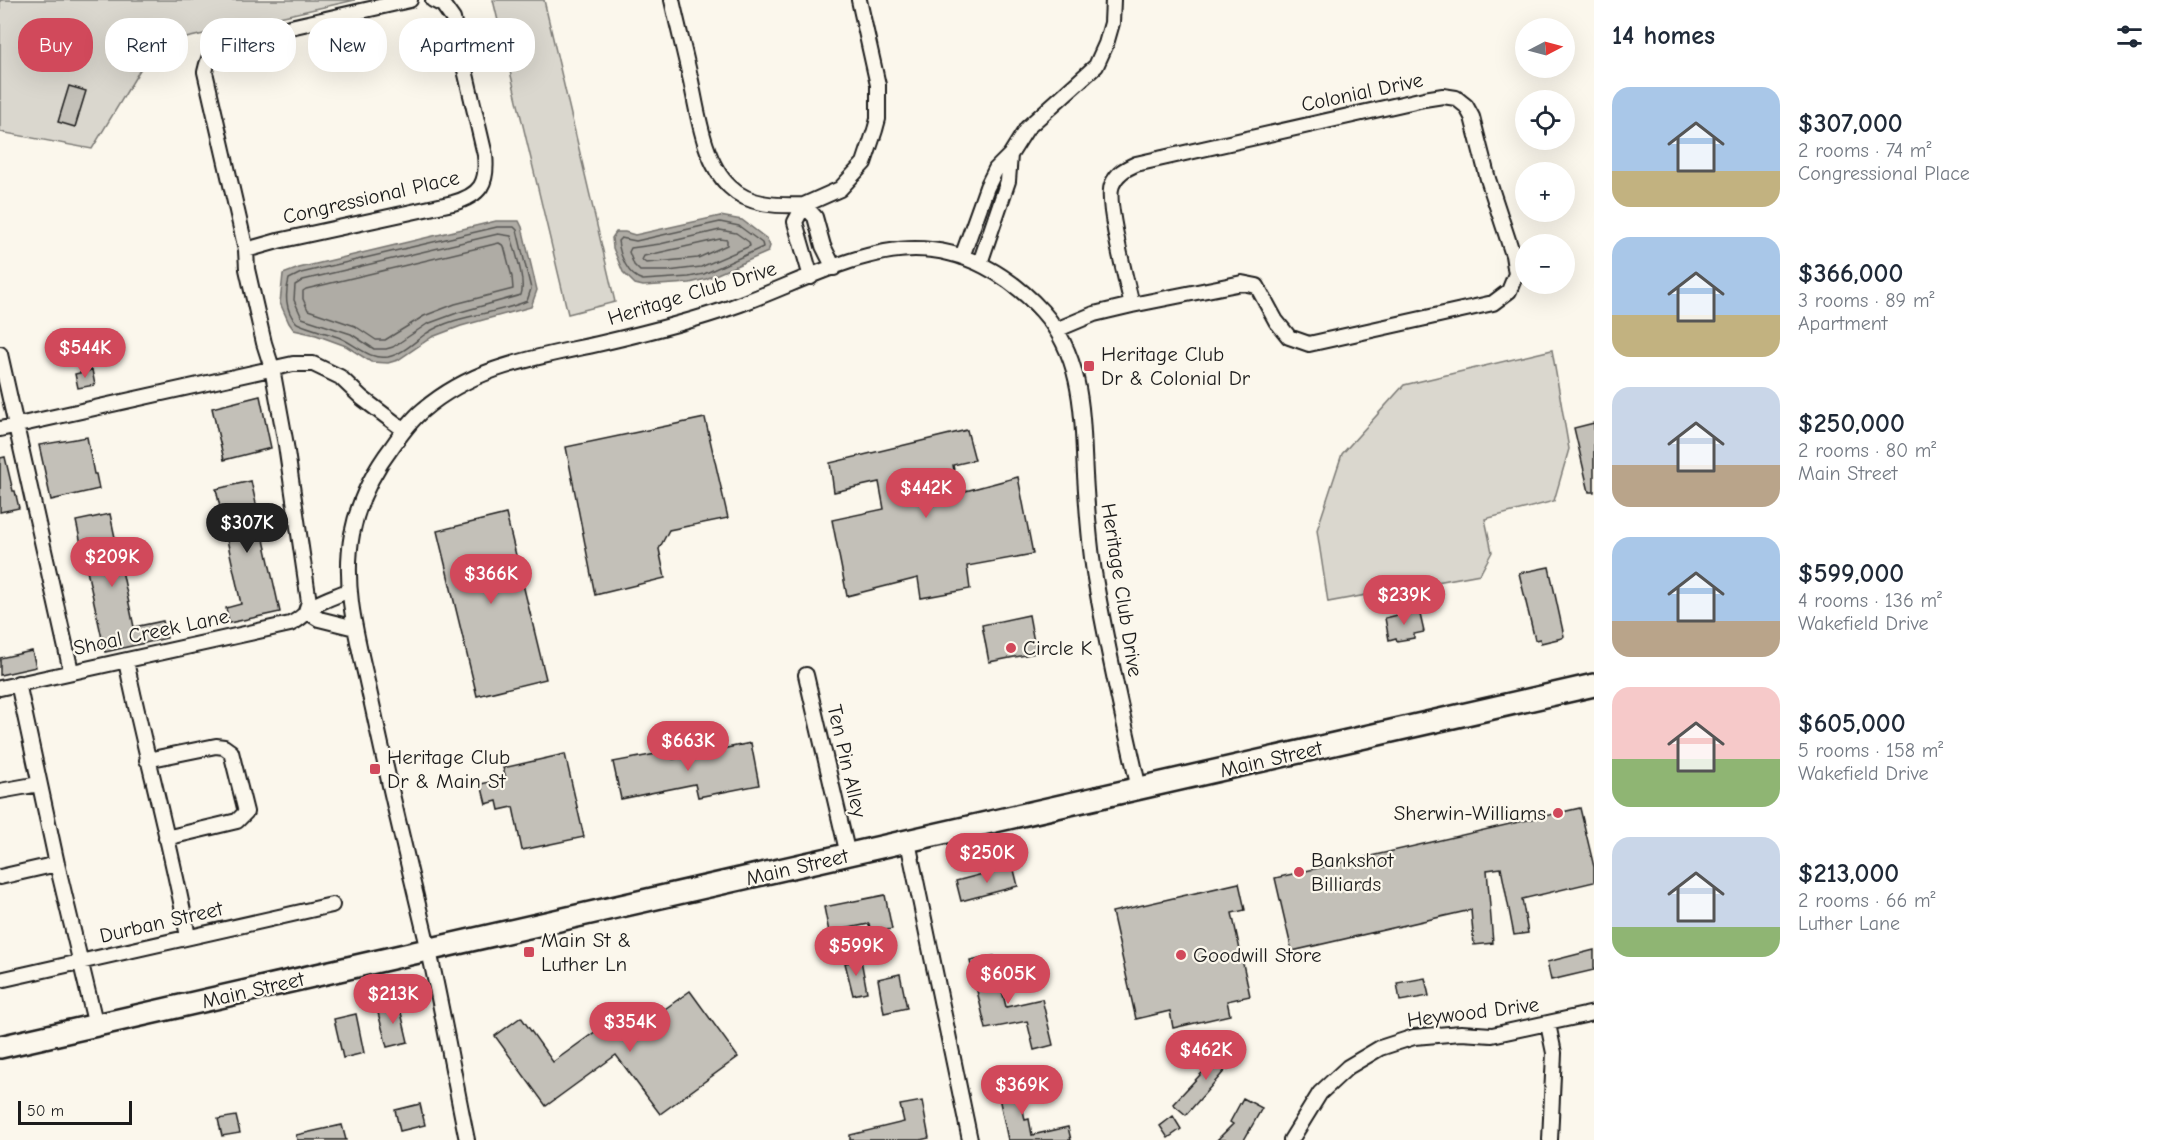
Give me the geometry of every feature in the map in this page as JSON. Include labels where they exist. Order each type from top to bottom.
[{"type":"main road","name":"Main Street","points":[[0,1047],[1594,685]]},
{"type":"street","points":[[355,628],[319,619],[306,611],[309,602],[286,445],[272,368],[247,269],[246,250],[205,72],[208,58],[218,46],[233,40],[410,0]]},
{"type":"street","name":"Congressional Place","points":[[246,250],[453,202],[468,198],[480,189],[487,173],[485,155],[453,19],[443,5],[433,0]]},
{"type":"street","points":[[672,0],[703,136],[718,174],[731,189],[748,198],[777,207],[804,205],[840,189],[864,164],[878,119],[878,85],[859,0]]},
{"type":"street","points":[[962,257],[996,169],[1010,155],[1027,128],[1096,66],[1112,23],[1113,0]]},
{"type":"street","name":"Colonial Drive","points":[[1056,330],[1094,314],[1132,304],[1242,283],[1257,286],[1276,321],[1289,337],[1309,344],[1493,303],[1509,291],[1516,274],[1513,255],[1488,179],[1472,117],[1466,106],[1455,98],[1443,96],[1424,99],[1136,164],[1120,172],[1111,187],[1111,204],[1132,304]]},
{"type":"street","points":[[980,263],[1008,181],[1010,155]]},
{"type":"street","points":[[804,205],[815,217],[823,246],[834,267]]},
{"type":"street","points":[[804,205],[795,222],[811,277]]},
{"type":"street","name":"Heritage Club Drive","points":[[467,1140],[429,950],[355,628],[348,567],[352,530],[361,503],[384,457],[420,412],[467,381],[494,368],[517,361],[648,332],[730,308],[868,256],[913,249],[933,250],[980,263],[1003,276],[1044,313],[1056,330],[1071,363],[1081,396],[1089,534],[1094,572],[1139,789]]},
{"type":"street","points":[[0,354],[70,671]]},
{"type":"street","points":[[0,429],[272,368],[293,364],[314,364],[340,377],[362,398],[404,430]]},
{"type":"street","name":"Shoal Creek Lane","points":[[0,688],[290,624],[300,620],[306,611],[318,603],[333,599],[349,590]]},
{"type":"street","points":[[126,660],[188,937]]},
{"type":"street","name":"Ten Pin Alley","points":[[806,675],[848,855]]},
{"type":"street","points":[[18,683],[57,864],[96,1026]]},
{"type":"street","points":[[147,760],[216,746],[224,747],[231,752],[246,812],[237,820],[166,838]]},
{"type":"street","points":[[0,791],[39,784]]},
{"type":"street","points":[[908,842],[970,1140]]},
{"type":"street","points":[[0,877],[57,864]]},
{"type":"street","name":"Durban Street","points":[[0,980],[332,905]]},
{"type":"street","name":"Heywood Drive","points":[[1291,1140],[1320,1093],[1348,1067],[1380,1048],[1414,1037],[1461,1033],[1492,1035],[1594,1013]]},
{"type":"street","points":[[1548,1024],[1554,1053],[1550,1140]]},
{"type":"shaded area","points":[[0,0],[355,0],[275,18],[200,18],[200,35],[188,38],[188,18],[105,18],[105,72],[139,72],[92,149],[0,132]]},
{"type":"shaded area","points":[[493,0],[544,0],[615,302],[568,314],[510,72],[535,72],[535,18],[497,18]]},
{"type":"shaded area","points":[[1552,350],[1569,449],[1554,501],[1485,519],[1492,552],[1480,574],[1328,602],[1317,530],[1342,454],[1404,385]]},
{"type":"water","points":[[720,216],[742,220],[767,239],[770,246],[768,252],[706,279],[690,283],[643,286],[635,284],[623,272],[613,248],[612,238],[616,232],[635,235]]},
{"type":"water","points":[[496,221],[519,221],[522,227],[537,290],[531,307],[461,326],[432,337],[398,360],[388,363],[371,362],[346,346],[294,330],[280,303],[283,274],[299,268]]},
{"type":"building","points":[[69,86],[86,91],[75,127],[58,122]]},
{"type":"building","points":[[92,370],[95,385],[78,388],[75,374]]},
{"type":"building","points":[[260,396],[271,448],[224,460],[212,408]]},
{"type":"building","points":[[705,418],[728,518],[669,530],[659,549],[665,578],[595,595],[566,447]]},
{"type":"building","points":[[1594,423],[1594,492],[1589,492],[1574,428]]},
{"type":"building","points":[[967,430],[975,460],[953,465],[958,493],[1018,477],[1033,554],[967,566],[970,589],[921,598],[918,578],[847,596],[832,520],[884,509],[879,482],[834,492],[830,463]]},
{"type":"building","points":[[87,437],[99,489],[51,500],[39,445]]},
{"type":"building","points":[[5,457],[19,508],[0,512],[0,458]]},
{"type":"building","points":[[251,481],[280,612],[229,623],[226,608],[241,604],[216,489]]},
{"type":"building","points":[[110,514],[134,627],[163,621],[167,638],[105,652],[76,521]]},
{"type":"building","points":[[506,514],[546,679],[477,696],[437,531]]},
{"type":"building","points":[[1549,567],[1564,636],[1541,643],[1540,639],[1535,640],[1519,573]]},
{"type":"building","points":[[1419,610],[1424,632],[1414,634],[1414,638],[1389,640],[1385,618]]},
{"type":"building","points":[[1029,615],[1036,653],[989,662],[982,625]]},
{"type":"building","points":[[32,651],[36,667],[0,675],[0,658]]},
{"type":"building","points":[[751,743],[759,785],[698,797],[695,784],[621,799],[613,762],[672,751],[673,759]]},
{"type":"building","points":[[565,754],[584,837],[522,850],[513,807],[499,810],[497,801],[486,804],[481,784],[506,778],[503,768]]},
{"type":"building","points":[[1580,808],[1594,867],[1594,882],[1522,899],[1528,933],[1514,935],[1501,868],[1487,870],[1493,943],[1474,945],[1471,910],[1292,951],[1275,878]]},
{"type":"building","points":[[1013,866],[1018,886],[961,901],[956,881]]},
{"type":"building","name":"Goodwill Store","points":[[1239,883],[1245,910],[1232,913],[1250,996],[1227,1001],[1230,1015],[1173,1028],[1170,1011],[1136,1019],[1112,912]]},
{"type":"building","points":[[885,895],[892,929],[871,933],[869,924],[829,932],[824,907]]},
{"type":"building","points":[[1594,950],[1594,970],[1551,980],[1547,962]]},
{"type":"building","points":[[994,956],[1006,1007],[1042,999],[1053,1045],[1034,1050],[1027,1021],[986,1029],[970,961]]},
{"type":"building","points":[[861,960],[867,992],[853,995],[845,963]]},
{"type":"building","points":[[900,974],[907,1008],[884,1013],[878,979]]},
{"type":"building","points":[[1425,978],[1429,996],[1400,1001],[1397,983]]},
{"type":"building","points":[[690,991],[738,1057],[660,1114],[616,1055],[546,1106],[495,1036],[521,1017],[553,1062],[635,1003],[648,1021]]},
{"type":"building","points":[[399,1004],[408,1042],[387,1047],[377,1009]]},
{"type":"building","points":[[356,1014],[364,1053],[343,1058],[334,1019]]},
{"type":"building","points":[[1227,1046],[1239,1057],[1186,1115],[1173,1104]]},
{"type":"building","points":[[1017,1079],[1025,1120],[1029,1119],[1032,1135],[1068,1127],[1071,1140],[1008,1140],[996,1083]]},
{"type":"building","points":[[1243,1098],[1262,1108],[1244,1140],[1217,1140],[1233,1124],[1230,1122]]},
{"type":"building","points":[[922,1101],[929,1138],[850,1140],[850,1135],[904,1122],[900,1105]]},
{"type":"building","points":[[420,1104],[425,1125],[400,1131],[395,1110]]},
{"type":"building","points":[[236,1116],[240,1133],[222,1136],[218,1119]]},
{"type":"building","points":[[1173,1116],[1181,1129],[1168,1138],[1160,1126]]},
{"type":"building","points":[[342,1125],[346,1140],[297,1140],[296,1135]]},
{"type":"place","name":"Heritage Club Dr & Colonial Dr","points":[[1089,366]]},
{"type":"place","name":"Circle K","points":[[1011,648]]},
{"type":"place","name":"Heritage Club Dr & Main St","points":[[375,769]]},
{"type":"place","name":"Sherwin-Williams","points":[[1558,813]]},
{"type":"place","name":"Bankshot Billiards","points":[[1299,872]]},
{"type":"place","name":"Main St & Luther Ln","points":[[529,952]]},
{"type":"place","name":"Goodwill Store","points":[[1181,955]]}]
